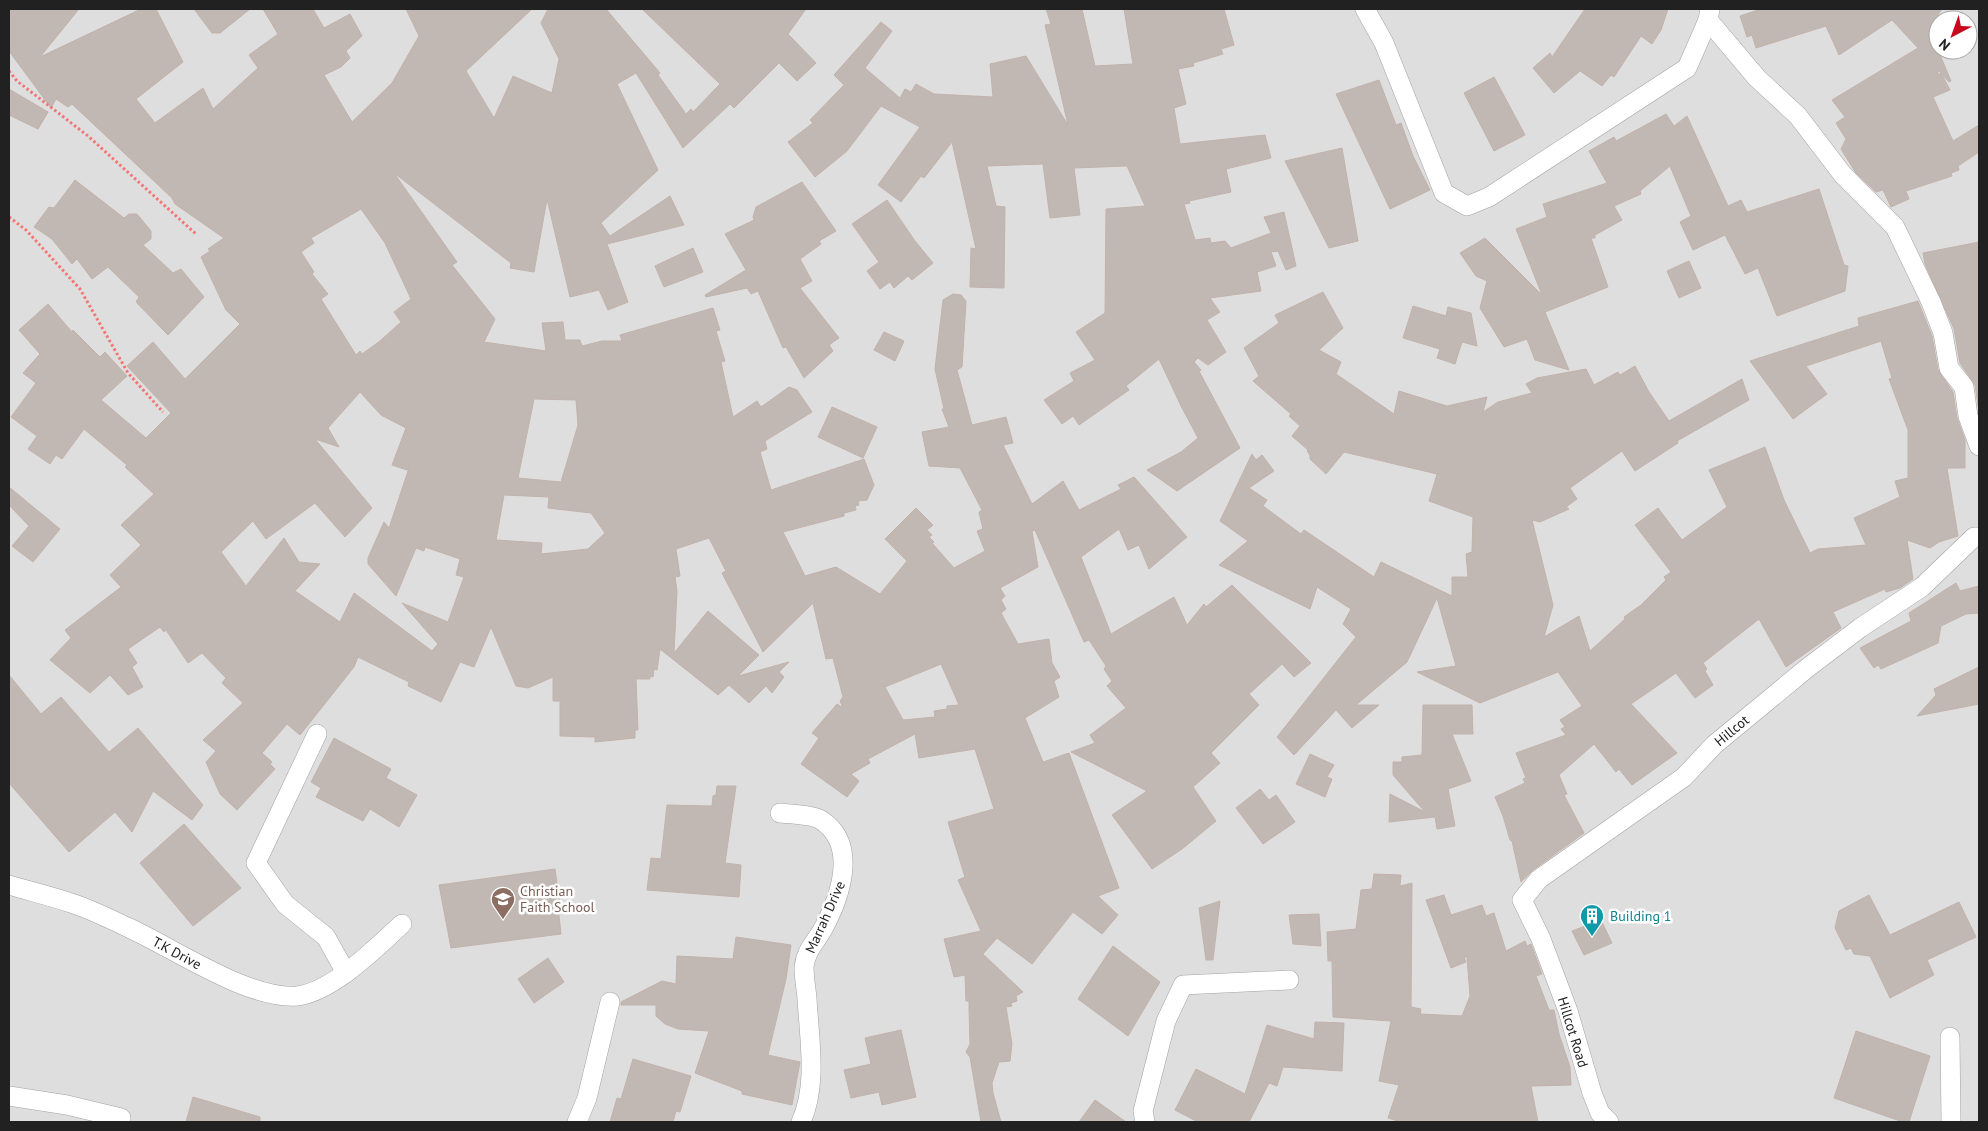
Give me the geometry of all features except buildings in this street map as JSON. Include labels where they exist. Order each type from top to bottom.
[{"type":"street","points":[[1365,9],[1384,43],[1444,193],[1467,206],[1489,197],[1687,68],[1709,14]]},
{"type":"street","points":[[1709,14],[1757,78],[1798,116],[1843,175],[1895,227],[1943,333],[1949,368],[1964,387],[1968,416],[1979,446]]},
{"type":"street","name":"Hillcot","points":[[1541,939],[1522,900],[1539,879],[1684,777],[1714,745],[1806,669],[1860,628],[1922,587],[1974,538],[1979,537]]},
{"type":"street","points":[[317,734],[256,863],[285,904],[326,937],[346,973]]},
{"type":"street","name":"Marrah Drive","points":[[780,812],[820,818],[833,831],[844,852],[844,874],[837,895],[824,928],[812,943],[804,967],[811,1063],[807,1110],[802,1122]]},
{"type":"street","name":"T.K Drive","points":[[9,885],[72,903],[128,927],[265,994],[298,996],[326,986],[346,973],[402,924]]},
{"type":"street","name":"Hillcot Road","points":[[1541,939],[1568,1011],[1592,1092],[1600,1113],[1609,1122]]},
{"type":"street","points":[[1145,1122],[1143,1111],[1166,1021],[1183,985],[1289,980]]},
{"type":"street","points":[[577,1122],[587,1098],[610,1002]]},
{"type":"street","points":[[1950,1037],[1952,1122]]},
{"type":"street","points":[[9,1096],[66,1105],[121,1118]]},
{"type":"path","points":[[9,72],[17,81],[88,136],[197,235]]},
{"type":"path","points":[[9,217],[26,230],[80,289],[128,373],[163,412]]},
{"type":"shaded area","points":[[9,9],[1979,9],[1979,1122],[9,1122]]},
{"type":"place","name":"Christian Faith School","points":[[503,920]]},
{"type":"place","name":"Building 1","points":[[1592,937]]}]
